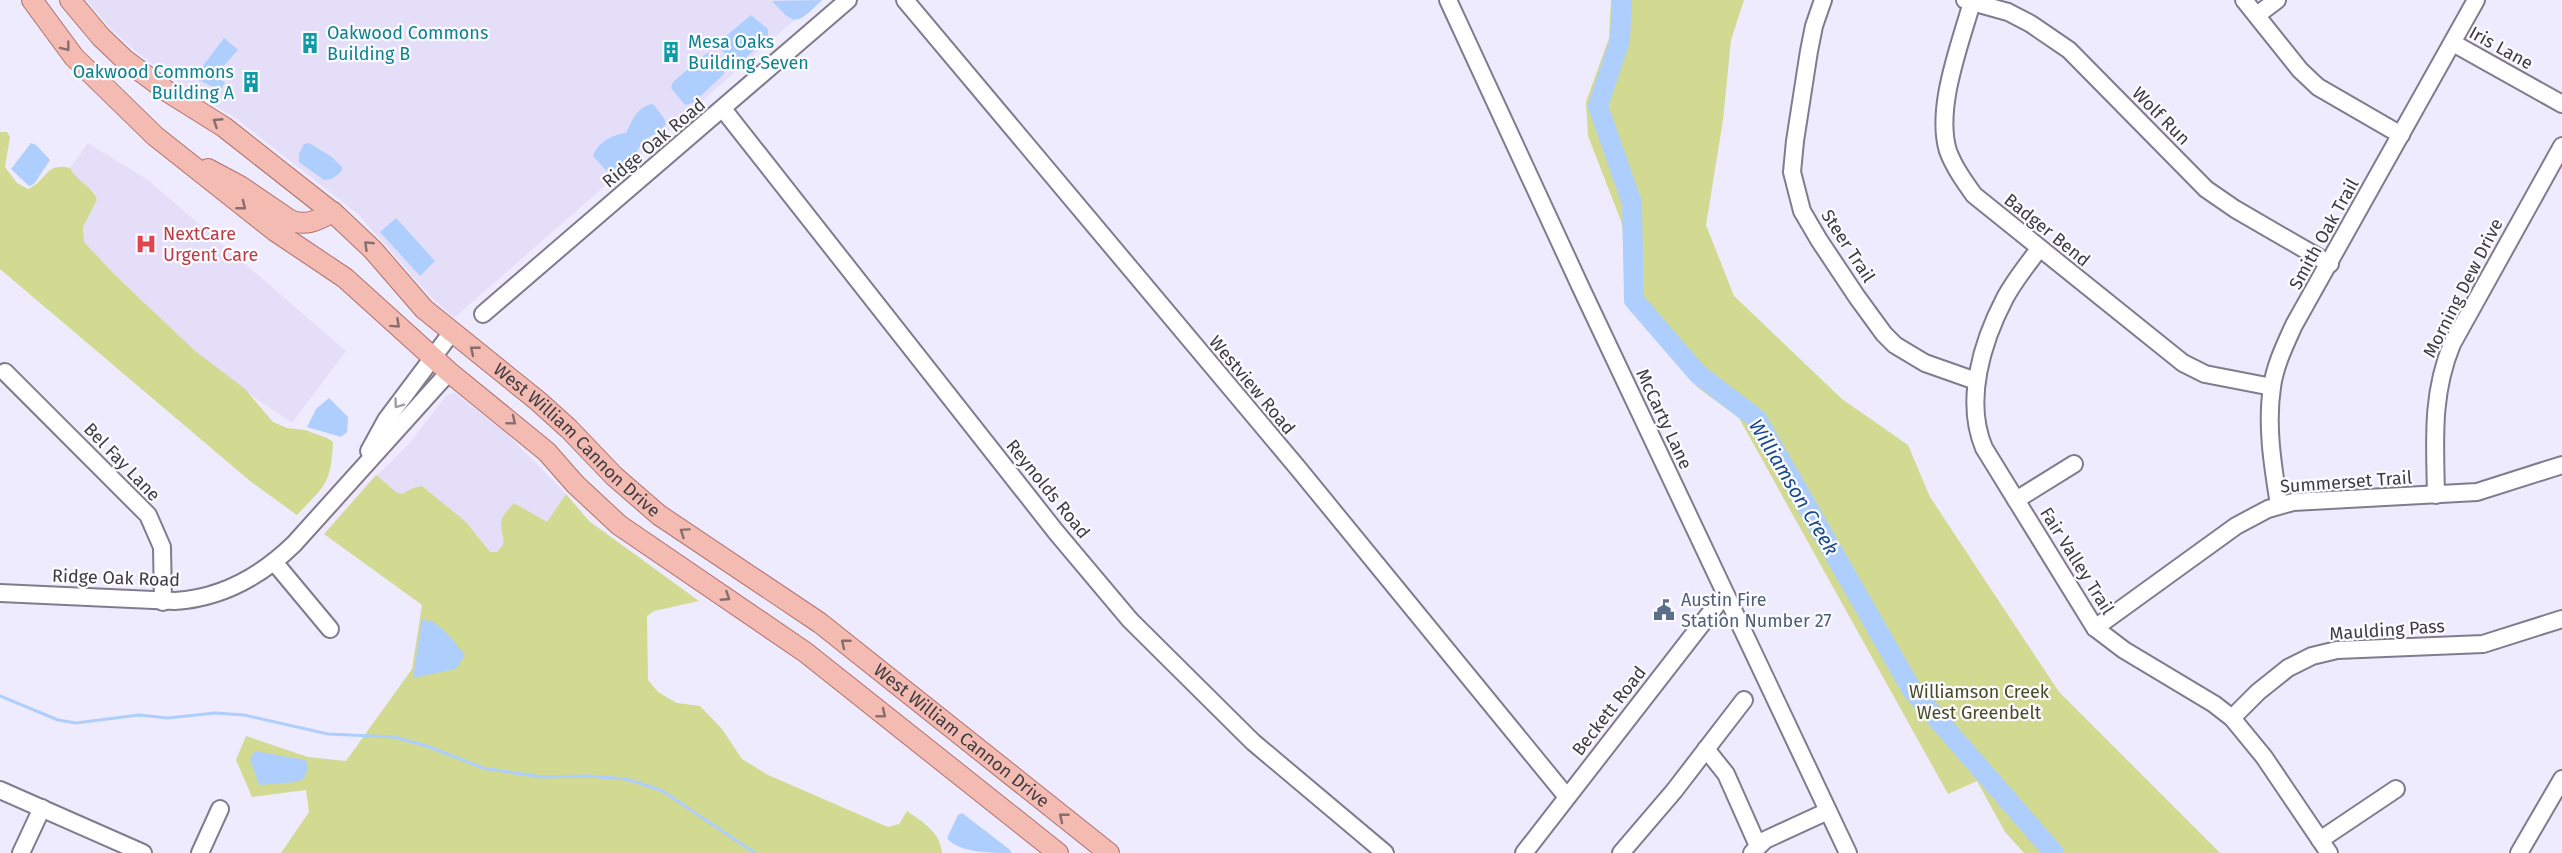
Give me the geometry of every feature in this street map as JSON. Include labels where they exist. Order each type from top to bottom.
[{"type":"main road","name":"West William Cannon Drive","points":[[32,0],[74,57],[130,114],[275,231],[345,278],[449,372],[547,452],[575,484],[619,525],[805,652],[1058,853]]},
{"type":"main road","name":"West William Cannon Drive","points":[[70,0],[101,37],[124,59],[168,92],[224,127],[333,212],[374,250],[424,309],[538,401],[634,496],[820,623],[1109,853]]},
{"type":"main road","points":[[188,163],[224,176],[290,220],[301,224],[312,222],[333,212]]},
{"type":"street","name":"Ridge Oak Road","points":[[483,314],[848,0]]},
{"type":"street","name":"Westview Road","points":[[905,0],[1061,189],[1297,467],[1567,797]]},
{"type":"street","name":"McCarty Lane","points":[[1448,0],[1848,853]]},
{"type":"street","name":"Steer Trail","points":[[1823,0],[1810,43],[1795,141],[1792,172],[1802,211],[1857,297],[1895,345],[1925,363],[1976,381]]},
{"type":"street","points":[[2244,0],[2300,70],[2318,87],[2401,135]]},
{"type":"street","points":[[2257,15],[2277,0]]},
{"type":"street","name":"Smith Oak Trail","points":[[2279,505],[2270,423],[2272,387],[2285,346],[2476,0]]},
{"type":"street","name":"Badger Bend","points":[[1968,1],[1944,123],[1948,151],[1958,173],[1974,195],[2189,367],[2215,377],[2272,387]]},
{"type":"street","name":"Wolf Run","points":[[1968,1],[2008,12],[2050,36],[2069,50],[2206,189],[2235,209],[2330,264]]},
{"type":"street","name":"Iris Lane","points":[[2453,42],[2562,104]]},
{"type":"street","name":"Reynolds Road","points":[[723,109],[1056,532],[1130,620],[1253,742],[1385,853]]},
{"type":"street","name":"Morning Dew Drive","points":[[2436,495],[2435,411],[2444,364],[2452,344],[2562,146]]},
{"type":"street","name":"Fair Valley Trail","points":[[2039,249],[2005,298],[1976,381],[1975,417],[1978,434],[1984,448],[2095,628],[2124,650],[2214,704],[2232,718],[2264,758],[2324,847]]},
{"type":"street","name":"Ridge Oak Road","points":[[360,468],[387,420],[452,332]]},
{"type":"street","name":"Bel Fay Lane","points":[[5,372],[148,515],[162,547],[163,602]]},
{"type":"street","name":"Ridge Oak Road","points":[[0,593],[163,602],[188,600],[239,584],[275,563],[449,372]]},
{"type":"street","points":[[2016,500],[2074,464]]},
{"type":"street","name":"Summerset Trail","points":[[2095,628],[2236,526],[2279,505],[2293,502],[2477,492],[2562,465]]},
{"type":"street","points":[[275,563],[330,629]]},
{"type":"street","name":"Beckett Road","points":[[1524,853],[1725,594]]},
{"type":"street","name":"Maulding Pass","points":[[2232,718],[2258,692],[2288,668],[2312,656],[2337,650],[2483,644],[2562,618]]},
{"type":"street","points":[[1621,853],[1674,791],[1744,699]]},
{"type":"street","points":[[1706,749],[1726,774],[1755,850],[1781,840],[1830,815]]},
{"type":"street","points":[[2519,853],[2562,779]]},
{"type":"street","points":[[2324,847],[2396,789]]},
{"type":"street","points":[[0,790],[143,853]]},
{"type":"street","points":[[21,853],[42,808]]},
{"type":"street","points":[[200,853],[220,809]]},
{"type":"shaded area","points":[[86,0],[817,0],[454,318],[429,295],[359,215],[237,119],[183,86],[139,54],[112,30]]},
{"type":"shaded area","points":[[88,143],[149,181],[346,351],[292,423],[255,398],[194,350],[115,275],[84,242],[83,227],[97,200],[95,193],[75,178],[70,168]]},
{"type":"shaded area","points":[[452,393],[506,433],[566,494],[520,567],[364,488],[409,444],[446,396]]},
{"type":"green space","name":"Williamson Creek West Greenbelt","points":[[1611,0],[1744,0],[1731,40],[1723,120],[1706,225],[1734,296],[1842,399],[1908,445],[1930,497],[2059,692],[2220,853],[2024,853],[2005,832],[1977,781],[1948,794],[1739,418],[1697,387],[1664,347],[1637,299],[1621,221],[1588,136],[1586,102],[1609,38]]},
{"type":"green space","points":[[0,132],[7,132],[10,137],[5,167],[17,183],[28,189],[51,170],[62,167],[70,168],[77,178],[93,192],[97,200],[83,227],[84,242],[115,275],[194,350],[245,389],[273,422],[287,428],[305,430],[333,442],[330,467],[325,483],[297,515],[250,481],[0,269]]},
{"type":"green space","points":[[376,475],[396,492],[402,494],[422,486],[466,522],[490,552],[497,552],[503,545],[501,522],[514,503],[547,522],[566,494],[589,521],[699,601],[654,611],[647,616],[648,680],[658,692],[677,703],[700,706],[722,729],[742,759],[768,775],[888,827],[899,824],[907,811],[935,834],[942,853],[281,853],[309,812],[306,790],[252,797],[236,760],[246,736],[308,757],[346,761],[412,669],[422,605],[324,534]]},
{"type":"water","points":[[822,0],[797,20],[786,16],[772,1]]},
{"type":"water","points":[[751,15],[768,29],[768,37],[741,62],[735,63],[718,47],[719,42]]},
{"type":"water","points":[[224,38],[238,50],[216,74],[225,83],[220,90],[194,78]]},
{"type":"water","points":[[707,53],[713,53],[724,64],[724,74],[693,103],[685,105],[671,88],[673,82]]},
{"type":"water","points":[[653,104],[666,124],[660,131],[644,140],[632,159],[612,177],[593,156],[595,151],[606,140],[626,133],[639,111]]},
{"type":"water","points":[[31,143],[36,145],[50,160],[34,184],[29,186],[11,169]]},
{"type":"water","points":[[309,143],[332,157],[342,167],[339,174],[324,180],[299,162],[299,154],[304,144]]},
{"type":"water","points":[[396,218],[435,261],[420,276],[380,232]]},
{"type":"water","points":[[329,398],[348,417],[347,432],[341,437],[307,427],[316,409]]},
{"type":"water","points":[[422,618],[428,622],[431,620],[447,633],[465,655],[456,669],[413,678]]},
{"type":"water","points":[[255,751],[306,760],[308,767],[304,779],[296,782],[259,785],[250,759]]},
{"type":"water","points":[[962,813],[1012,853],[976,851],[952,843],[947,838],[958,815]]},
{"type":"waterway","name":"Williamson Creek","points":[[1622,0],[1620,40],[1598,106],[1632,203],[1634,300],[1698,374],[1757,419],[1912,690],[2054,853]]},
{"type":"waterway","points":[[0,696],[58,720],[76,723],[139,715],[168,718],[215,713],[244,715],[328,734],[394,737],[427,746],[483,768],[541,777],[588,776],[626,779],[661,790],[755,853]]},
{"type":"place","name":"Oakwood Commons Building B","points":[[310,43]]},
{"type":"place","name":"Mesa Oaks Building Seven","points":[[671,52]]},
{"type":"place","name":"Oakwood Commons Building A","points":[[251,82]]},
{"type":"place","name":"NextCare Urgent Care","points":[[146,244]]},
{"type":"place","name":"Austin Fire Station Number 27","points":[[1664,610]]}]
